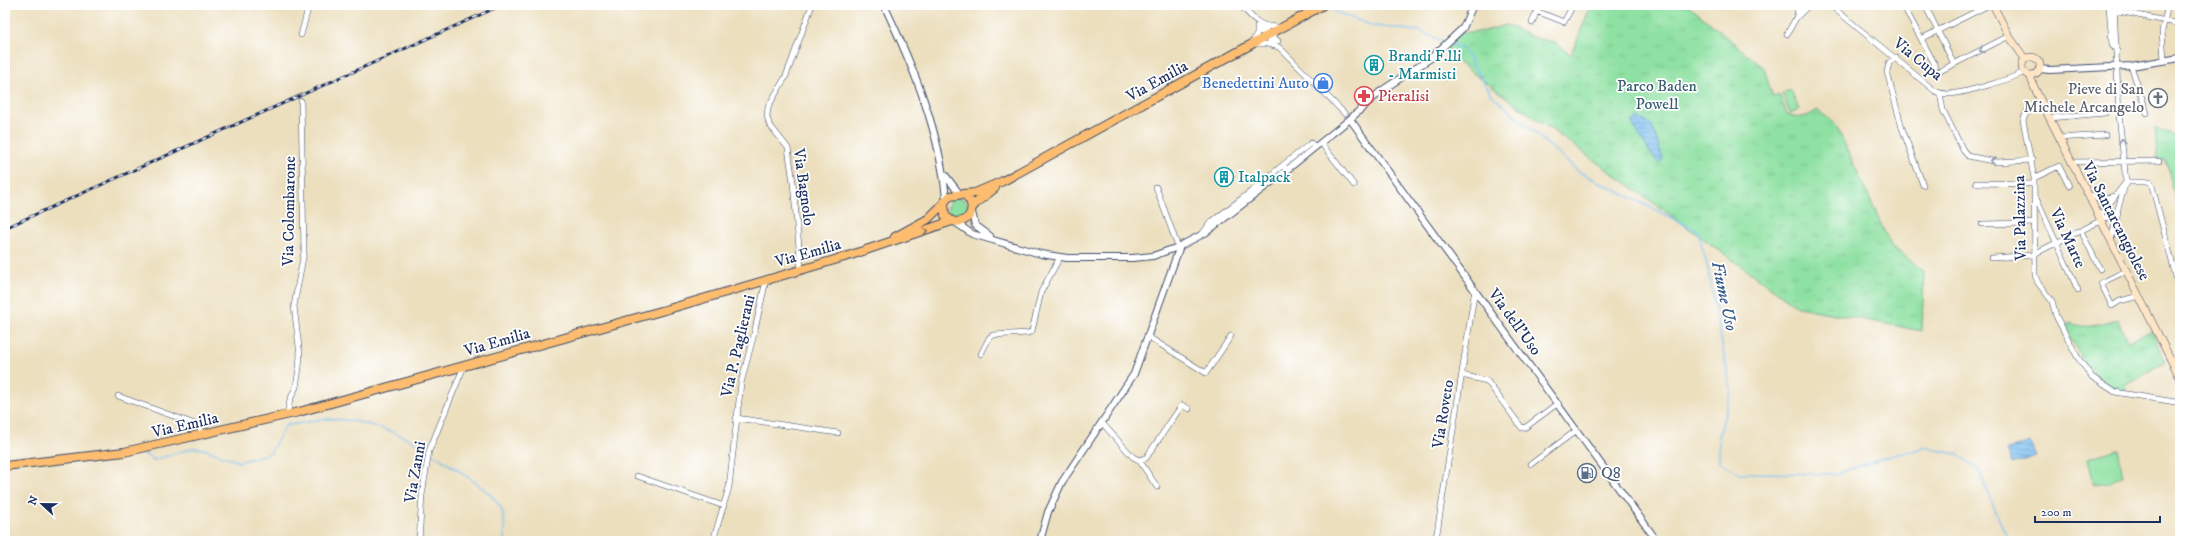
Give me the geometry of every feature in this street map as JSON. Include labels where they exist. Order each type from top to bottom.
[{"type":"main road","name":"Via Emilia","points":[[875,247],[928,219],[954,194],[974,193],[1003,181],[1324,5]]},
{"type":"main road","points":[[1993,5],[2009,36],[2025,60]]},
{"type":"main road","points":[[2030,57],[2036,59],[2039,63],[2039,69],[2036,73],[2027,73],[2022,67],[2025,60],[2030,57]]},
{"type":"main road","name":"Via Santarcangiolese","points":[[2027,73],[2180,378]]},
{"type":"main road","name":"Via Emilia","points":[[5,466],[124,452],[201,436],[288,414],[766,280],[967,219],[977,202],[1003,181]]},
{"type":"main road","points":[[961,194],[970,200],[972,210]]},
{"type":"main road","points":[[945,201],[944,211],[953,222]]},
{"type":"street","points":[[301,35],[309,5]]},
{"type":"street","name":"Via Bagnolo","points":[[801,269],[793,182],[788,148],[769,124],[767,116],[768,107],[786,76],[812,5]]},
{"type":"street","points":[[884,5],[914,70],[944,173],[945,201]]},
{"type":"street","points":[[1304,5],[1311,12]]},
{"type":"street","points":[[953,222],[972,234],[994,239],[1040,254],[1060,257],[1133,258],[1153,256],[1179,247],[1202,235],[1285,168],[1321,143],[1350,120],[1382,91],[1431,58],[1461,30],[1473,5]]},
{"type":"street","points":[[1532,22],[1539,5]]},
{"type":"street","points":[[1536,11],[1564,22],[1572,5]]},
{"type":"street","points":[[1796,18],[1799,5]]},
{"type":"street","points":[[1787,34],[1796,18],[1809,5]]},
{"type":"street","name":"Via Cupa","points":[[1830,5],[1940,93],[1956,93],[2027,73]]},
{"type":"street","points":[[1903,5],[1938,72],[2009,36]]},
{"type":"street","points":[[1925,5],[1954,64]]},
{"type":"street","points":[[1923,38],[1989,5]]},
{"type":"street","points":[[2109,5],[2112,45],[2117,51]]},
{"type":"street","points":[[2164,60],[2162,31],[2168,5]]},
{"type":"street","points":[[1244,6],[1257,24],[1261,33],[1269,35],[1345,114]]},
{"type":"street","points":[[2110,241],[2126,181],[2114,8],[2180,24]]},
{"type":"street","points":[[1257,24],[1286,26]]},
{"type":"street","points":[[1250,45],[1257,34],[1257,24]]},
{"type":"street","points":[[1278,45],[1279,34],[1286,26]]},
{"type":"street","points":[[1250,45],[1278,45]]},
{"type":"street","points":[[1896,58],[1887,67],[1888,76],[1902,128],[1923,185]]},
{"type":"street","points":[[2039,69],[2050,70],[2130,66],[2180,58]]},
{"type":"street","points":[[2130,66],[2147,112]]},
{"type":"street","points":[[1940,93],[1943,110],[1963,150],[1968,156],[1997,162],[2032,160]]},
{"type":"street","name":"Via Colombarone","points":[[288,414],[298,377],[300,355],[294,306],[304,252],[302,101]]},
{"type":"street","name":"Via Palazzina","points":[[2043,106],[2027,112],[2023,117],[2032,160],[2034,181],[2034,255],[2035,276],[2038,283],[2052,301],[2056,316],[2083,367],[2100,384],[2115,392],[2127,395],[2175,402],[2180,400]]},
{"type":"street","points":[[2049,118],[2105,113]]},
{"type":"street","name":"Via dell'Uso","points":[[1350,120],[1558,403],[1657,541]]},
{"type":"street","points":[[2059,138],[2105,135]]},
{"type":"street","points":[[1321,143],[1354,185]]},
{"type":"street","points":[[2071,162],[2159,161]]},
{"type":"street","points":[[1976,183],[2034,181],[2059,166],[2069,186]]},
{"type":"street","points":[[944,173],[961,194]]},
{"type":"street","points":[[1992,258],[2034,255],[2081,231],[2100,219],[2126,181]]},
{"type":"street","points":[[2126,181],[2151,182],[2180,292]]},
{"type":"street","points":[[1040,541],[1048,512],[1062,482],[1129,383],[1179,247],[1156,187]]},
{"type":"street","points":[[2087,194],[2105,200],[2118,194]]},
{"type":"street","name":"Via Marte","points":[[2035,196],[2055,243],[2078,290]]},
{"type":"street","points":[[2100,219],[2110,218],[2116,215],[2119,209]]},
{"type":"street","points":[[972,210],[975,225],[994,239]]},
{"type":"street","points":[[1982,224],[2034,223]]},
{"type":"street","points":[[2081,231],[2100,269]]},
{"type":"street","points":[[981,354],[989,338],[993,334],[1028,333],[1032,331],[1040,292],[1060,257]]},
{"type":"street","points":[[2126,271],[2102,284],[2112,306],[2120,301],[2139,296]]},
{"type":"street","points":[[2174,272],[2180,271]]},
{"type":"street","name":"Via P. Paglierani","points":[[713,541],[724,506],[733,458],[736,418],[741,383],[766,280]]},
{"type":"street","name":"Via Roveto","points":[[1433,541],[1437,533],[1474,289]]},
{"type":"street","points":[[1147,336],[1206,373],[1231,336]]},
{"type":"street","name":"Via Zanni","points":[[419,541],[422,495],[428,452],[464,365]]},
{"type":"street","points":[[1462,375],[1487,381],[1522,428],[1526,427],[1558,403]]},
{"type":"street","points":[[118,396],[195,424],[200,429],[201,436]]},
{"type":"street","points":[[1140,460],[1146,458],[1182,405],[1189,409]]},
{"type":"street","name":"Via P. Paglierani","points":[[736,418],[838,433]]},
{"type":"street","points":[[1102,423],[1133,457],[1140,460],[1157,487]]},
{"type":"street","points":[[1531,464],[1577,430]]},
{"type":"street","points":[[637,476],[724,506]]},
{"type":"green space","name":"Parco Baden Powell","points":[[1591,5],[1688,5],[1764,68],[1772,95],[1780,96],[1787,114],[1803,117],[1810,115],[1817,110],[1835,123],[1891,246],[1924,271],[1922,331],[1798,307],[1445,53],[1459,33],[1485,31],[1506,25],[1535,38],[1556,43],[1571,55]]},
{"type":"green space","points":[[1791,90],[1799,109],[1790,113],[1782,93]]},
{"type":"green space","points":[[2155,127],[2180,140],[2180,218],[2166,160],[2157,159]]},
{"type":"green space","points":[[954,198],[962,198],[968,204],[968,212],[962,218],[954,218],[948,212],[948,204]]},
{"type":"green space","points":[[2118,320],[2127,342],[2151,331],[2166,362],[2127,384],[2125,392],[2103,381],[2087,366],[2064,326],[2071,323],[2083,326],[2094,326]]},
{"type":"green space","points":[[2118,449],[2123,476],[2107,483],[2094,485],[2088,458]]},
{"type":"water","points":[[1639,118],[1652,125],[1663,159],[1659,163],[1653,157],[1631,122]]},
{"type":"water","points":[[2030,442],[2036,456],[2012,464],[2007,450]]},
{"type":"waterway","name":"Fiume Uso","points":[[1330,5],[1333,11],[1373,26],[1419,31],[1444,42]]},
{"type":"waterway","name":"Fiume Uso","points":[[1450,44],[1463,49],[1492,95],[1579,172],[1698,231],[1707,265],[1731,391],[1719,437],[1719,462],[1739,473],[1835,474],[1886,457],[1928,447],[1958,455],[1978,469],[2006,536],[2005,541]]},
{"type":"waterway","points":[[144,454],[154,460],[193,448],[204,449],[239,462],[270,453],[286,425],[325,419],[338,419],[379,427],[405,437],[427,450]]},
{"type":"waterway","points":[[430,452],[479,485],[496,501],[504,516],[505,541]]},
{"type":"railway","points":[[5,228],[502,5]]},
{"type":"place","name":"Brandi F.lli - Marmisti","points":[[1374,65]]},
{"type":"place","name":"Benedettini Auto","points":[[1323,83]]},
{"type":"place","name":"Pieralisi","points":[[1364,96]]},
{"type":"place","name":"Pieve di San Michele Arcangelo","points":[[2158,98]]},
{"type":"place","name":"Italpack","points":[[1224,177]]},
{"type":"place","name":"Q8","points":[[1587,473]]}]
